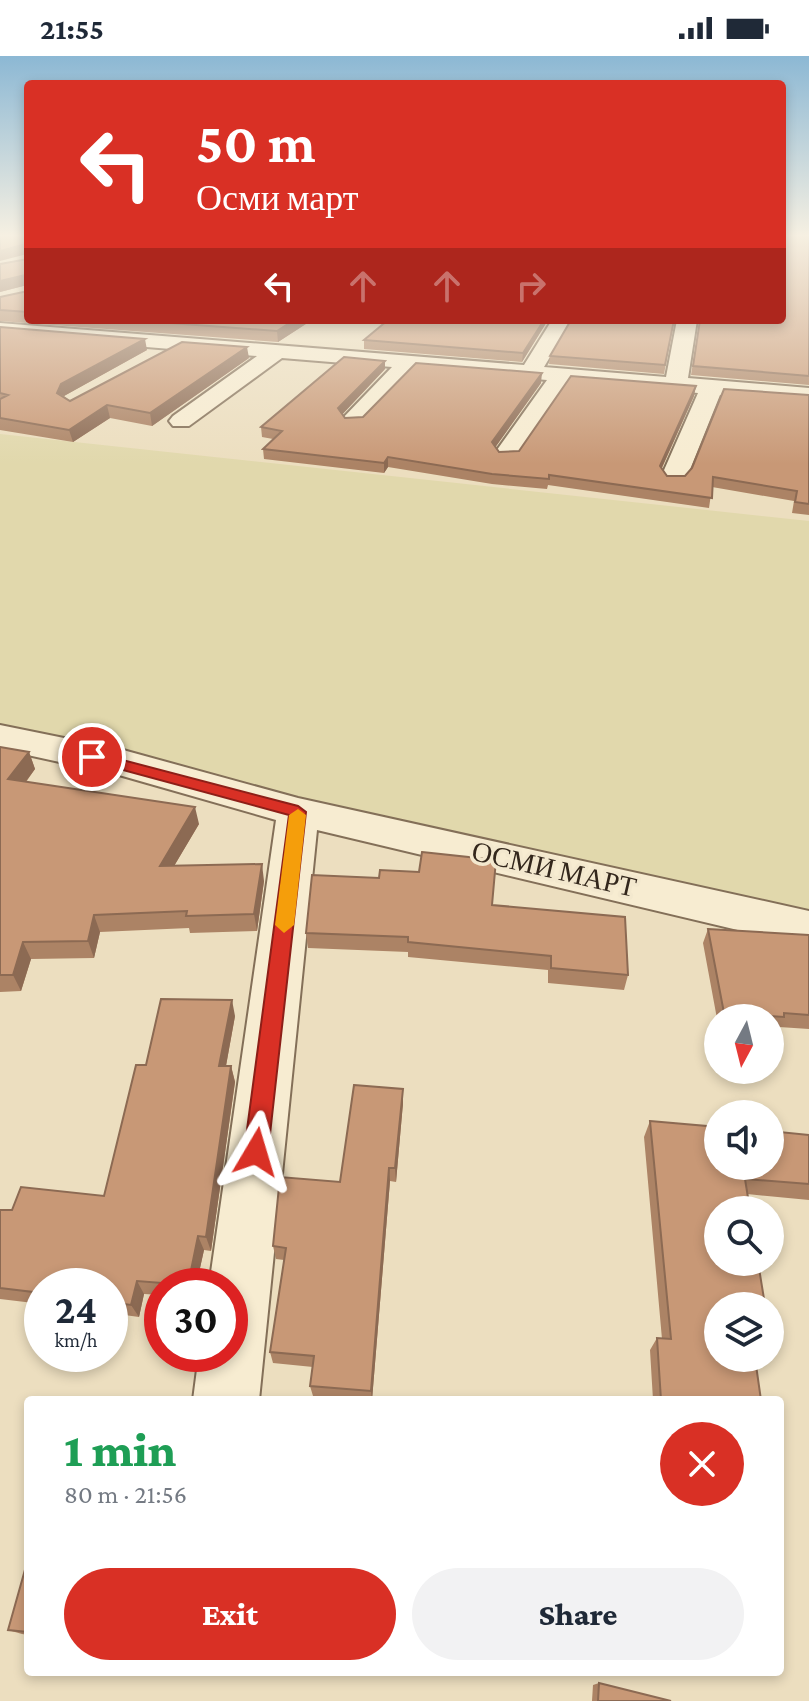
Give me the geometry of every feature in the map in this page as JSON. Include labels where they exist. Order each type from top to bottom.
[{"type":"street","points":[[531,371],[560,324]]},
{"type":"street","points":[[676,383],[686,324]]},
{"type":"street","points":[[0,329],[809,395]]},
{"type":"street","points":[[141,365],[181,343]]},
{"type":"street","points":[[181,421],[278,351]]},
{"type":"street","points":[[353,420],[411,361]]},
{"type":"street","points":[[507,454],[562,374]]},
{"type":"street","points":[[674,477],[712,386]]},
{"type":"street","name":"ОСМИ МАРТ","points":[[0,737],[123,763],[298,812],[809,929]]},
{"type":"street","points":[[226,1396],[298,812]]},
{"type":"shaded area","points":[[0,434],[809,521],[809,929],[0,737]]},
{"type":"building","points":[[786,311],[809,311],[809,376],[693,366],[699,324],[786,324]]},
{"type":"building","points":[[183,324],[288,324],[277,331]]},
{"type":"building","points":[[383,324],[541,324],[523,353],[364,340]]},
{"type":"building","points":[[569,324],[673,324],[665,365],[550,356]]},
{"type":"building","points":[[0,327],[145,339],[61,384],[57,393],[70,401],[182,342],[247,347],[150,413],[107,405],[69,430],[0,418],[0,399],[8,395],[0,393]]},
{"type":"building","points":[[344,357],[385,361],[338,408],[345,418],[363,417],[416,363],[542,373],[492,442],[499,452],[519,451],[571,376],[696,386],[660,466],[667,476],[685,476],[692,468],[724,389],[809,395],[809,504],[795,502],[797,491],[713,477],[712,498],[549,475],[549,479],[492,474],[388,457],[384,463],[263,449],[282,431],[261,427]]},
{"type":"building","points":[[0,747],[29,752],[8,779],[195,807],[160,866],[262,864],[254,914],[186,916],[187,911],[94,915],[88,941],[23,942],[13,975],[0,975]]},
{"type":"building","points":[[422,852],[496,860],[492,905],[625,917],[628,975],[551,968],[551,956],[408,942],[408,937],[306,933],[312,875],[379,878],[380,870],[419,872]]},
{"type":"building","points":[[708,929],[809,935],[809,1015],[784,1013],[784,1004],[722,1004]]},
{"type":"building","points":[[161,999],[232,1000],[219,1066],[231,1066],[206,1237],[198,1236],[191,1268],[144,1268],[144,1282],[137,1281],[131,1305],[128,1305],[128,1268],[24,1268],[24,1291],[0,1288],[0,1210],[12,1210],[21,1187],[104,1196],[136,1065],[146,1065]]},
{"type":"building","points":[[354,1085],[403,1089],[395,1168],[389,1168],[371,1391],[310,1386],[314,1356],[270,1352],[286,1248],[273,1246],[280,1177],[340,1182]]},
{"type":"building","points":[[650,1121],[704,1126],[704,1180],[745,1180],[748,1196],[704,1196],[704,1276],[760,1276],[763,1292],[704,1292],[704,1372],[757,1372],[760,1396],[661,1396],[657,1338],[671,1339]]},
{"type":"building","points":[[784,1132],[809,1135],[809,1184],[758,1180],[784,1180]]},
{"type":"building","points":[[24,1573],[24,1632],[8,1630]]},
{"type":"building","points":[[599,1683],[671,1701],[598,1701]]},
{"type":"slow traffic","points":[[284,925],[298,815]]},
{"type":"route","points":[[92,757],[298,812],[256,1152]]}]
